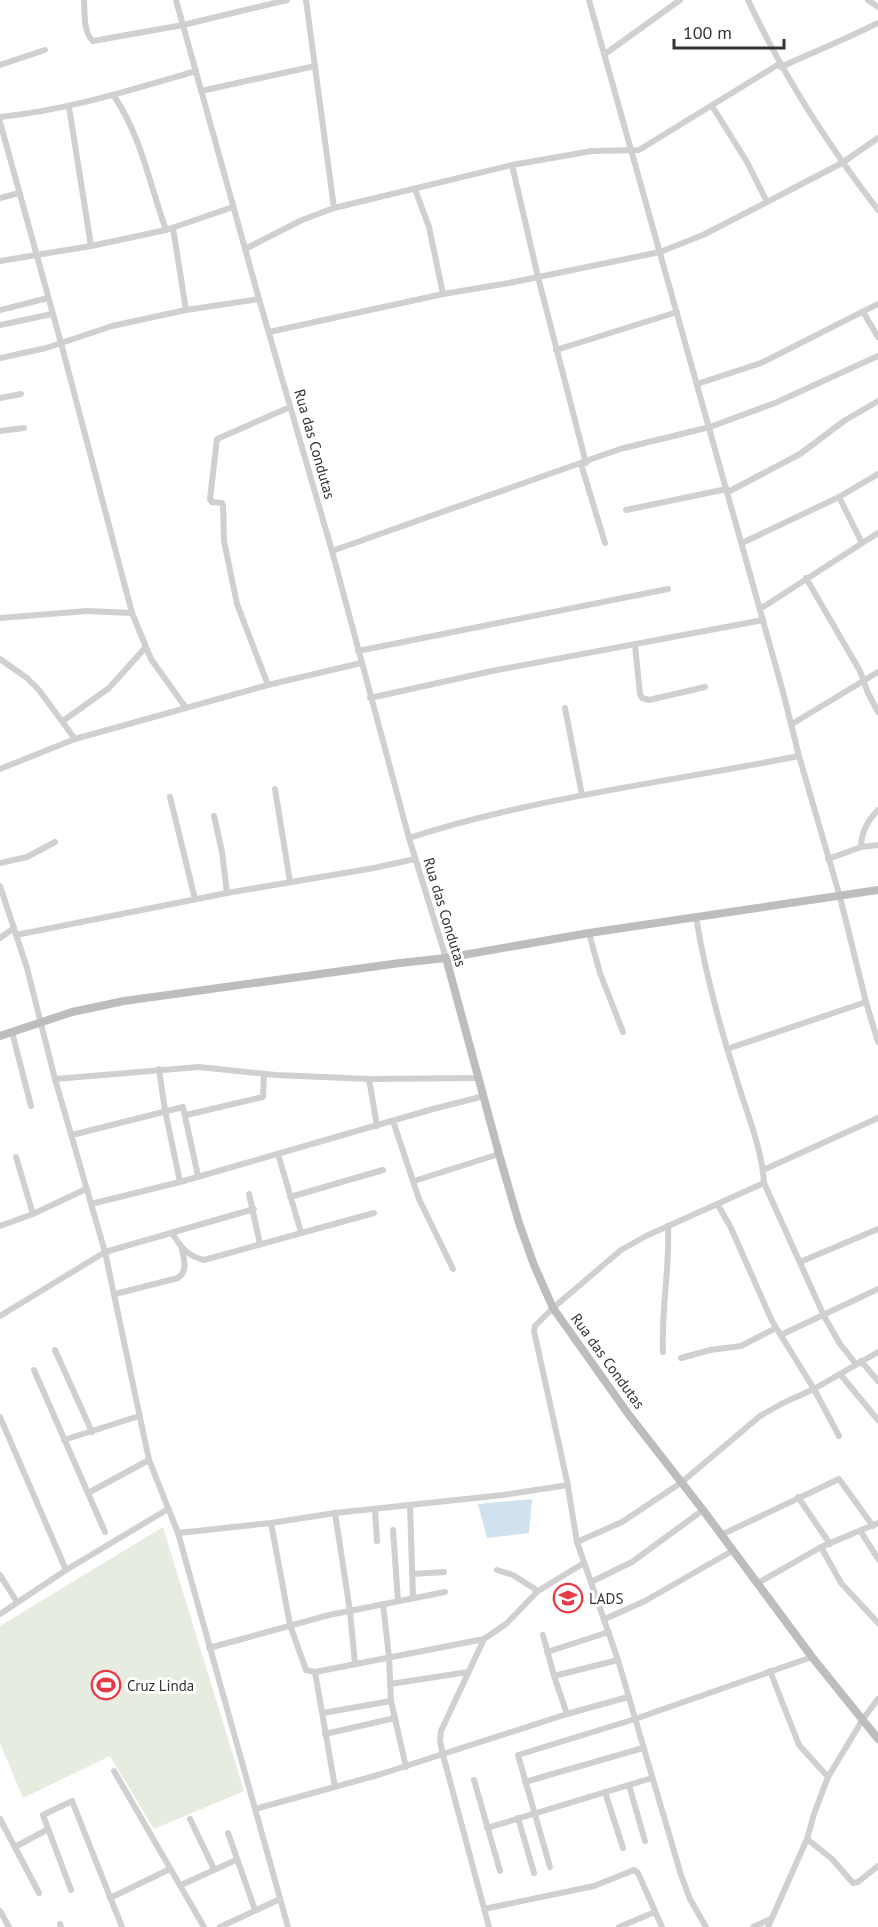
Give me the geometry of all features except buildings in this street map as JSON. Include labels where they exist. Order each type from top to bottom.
[{"type":"street","points":[[84,0],[87,33],[93,41],[183,25],[287,0]]},
{"type":"street","name":"Rua das Condutas","points":[[176,0],[332,551],[409,838],[446,958],[499,1155],[534,1265],[552,1308],[596,1369],[812,1657],[878,1739]]},
{"type":"street","points":[[306,0],[334,208]]},
{"type":"street","points":[[589,0],[710,427],[878,1042]]},
{"type":"street","points":[[605,54],[680,0]]},
{"type":"street","points":[[748,0],[780,66],[842,163],[878,210]]},
{"type":"street","points":[[868,0],[878,7]]},
{"type":"street","points":[[245,249],[302,220],[334,208],[512,165],[592,151],[631,151],[644,148],[780,66],[831,46],[878,23]]},
{"type":"street","points":[[0,65],[45,50]]},
{"type":"street","points":[[201,91],[315,66]]},
{"type":"street","points":[[0,117],[69,107],[196,71]]},
{"type":"street","points":[[114,96],[138,138],[151,188],[170,229],[186,310]]},
{"type":"street","points":[[712,106],[747,162],[767,202]]},
{"type":"street","points":[[69,107],[91,246]]},
{"type":"street","points":[[0,122],[61,342],[132,614],[145,648],[156,668],[186,708]]},
{"type":"street","points":[[269,332],[443,294],[660,252],[703,235],[842,163],[878,138]]},
{"type":"street","points":[[512,165],[605,543]]},
{"type":"street","points":[[415,189],[429,227],[443,294]]},
{"type":"street","points":[[0,198],[19,193]]},
{"type":"street","points":[[0,261],[91,246],[170,229],[233,207]]},
{"type":"street","points":[[0,310],[48,298]]},
{"type":"street","points":[[0,358],[38,350],[112,326],[186,310],[259,299]]},
{"type":"street","points":[[697,384],[761,363],[878,304]]},
{"type":"street","points":[[556,350],[677,312]]},
{"type":"street","points":[[863,312],[878,337]]},
{"type":"street","points":[[0,325],[52,314]]},
{"type":"street","points":[[332,551],[630,446],[710,427],[775,403],[878,356]]},
{"type":"street","points":[[0,398],[21,394]]},
{"type":"street","points":[[626,510],[727,491],[800,454],[844,421],[878,401]]},
{"type":"street","points":[[268,686],[237,604],[224,541],[223,505],[221,502],[213,502],[210,499],[217,439],[290,407]]},
{"type":"street","points":[[0,431],[24,428]]},
{"type":"street","points":[[742,543],[839,497],[878,474]]},
{"type":"street","points":[[839,497],[862,543]]},
{"type":"street","points":[[760,609],[878,533]]},
{"type":"street","points":[[806,578],[860,671],[878,712]]},
{"type":"street","points":[[358,651],[668,589]]},
{"type":"street","points":[[0,618],[87,611],[132,614]]},
{"type":"street","points":[[370,698],[492,671],[763,620]]},
{"type":"street","points":[[634,645],[642,698],[649,700],[705,687]]},
{"type":"street","points":[[63,722],[110,688],[145,648]]},
{"type":"street","points":[[0,658],[27,678],[75,739]]},
{"type":"street","points":[[0,769],[75,739],[361,663]]},
{"type":"street","points":[[792,724],[878,672]]},
{"type":"street","points":[[565,708],[582,795]]},
{"type":"street","points":[[409,838],[473,818],[582,795],[799,756]]},
{"type":"street","points":[[275,789],[290,882]]},
{"type":"street","points":[[170,797],[195,899]]},
{"type":"street","points":[[861,847],[867,824],[878,810]]},
{"type":"street","points":[[214,816],[222,852],[227,893]]},
{"type":"street","points":[[0,863],[27,857],[55,842]]},
{"type":"street","points":[[828,859],[861,847],[878,845]]},
{"type":"street","points":[[0,938],[15,932],[415,859]]},
{"type":"street","points":[[0,886],[27,968],[55,1079],[105,1252],[149,1460],[178,1533],[288,1927]]},
{"type":"street","points":[[0,1036],[72,1012],[124,1001],[446,958],[589,933],[878,890]]},
{"type":"street","points":[[696,917],[704,965],[763,1170],[764,1183],[824,1316],[840,1344],[878,1381]]},
{"type":"street","points":[[589,933],[600,973],[623,1032]]},
{"type":"street","points":[[727,1049],[866,1002]]},
{"type":"street","points":[[12,1032],[31,1106]]},
{"type":"street","points":[[55,1079],[200,1067],[264,1074],[369,1079],[479,1078]]},
{"type":"street","points":[[159,1070],[180,1182]]},
{"type":"street","points":[[186,1115],[263,1097],[264,1074]]},
{"type":"street","points":[[369,1079],[377,1126]]},
{"type":"street","points":[[91,1204],[180,1182],[484,1096]]},
{"type":"street","points":[[72,1135],[180,1106],[184,1108],[186,1115],[198,1176]]},
{"type":"street","points":[[763,1170],[878,1118]]},
{"type":"street","points":[[393,1121],[426,1215],[453,1269]]},
{"type":"street","points":[[278,1154],[301,1232]]},
{"type":"street","points":[[414,1181],[499,1155]]},
{"type":"street","points":[[16,1157],[33,1214]]},
{"type":"street","points":[[290,1197],[383,1170]]},
{"type":"street","points":[[706,1927],[690,1899],[681,1875],[618,1660],[577,1542],[568,1485],[534,1331],[535,1326],[552,1308],[621,1250],[764,1183]]},
{"type":"street","points":[[0,1226],[33,1214],[86,1189]]},
{"type":"street","points":[[249,1194],[260,1244]]},
{"type":"street","points":[[718,1205],[731,1228],[776,1328],[839,1436]]},
{"type":"street","points":[[0,1316],[105,1252],[254,1209]]},
{"type":"street","points":[[182,1249],[204,1260],[374,1212]]},
{"type":"street","points":[[663,1352],[662,1323],[669,1245],[668,1226]]},
{"type":"street","points":[[801,1262],[878,1229]]},
{"type":"street","points":[[115,1294],[178,1278],[183,1274],[185,1270],[182,1249],[172,1233]]},
{"type":"street","points":[[781,1335],[878,1289]]},
{"type":"street","points":[[681,1358],[710,1350],[741,1346],[776,1328]]},
{"type":"street","points":[[56,1350],[92,1432]]},
{"type":"street","points":[[577,1542],[622,1522],[682,1482],[760,1416],[878,1352]]},
{"type":"street","points":[[34,1370],[105,1532]]},
{"type":"street","points":[[840,1374],[878,1420]]},
{"type":"street","points":[[64,1440],[139,1416]]},
{"type":"street","points":[[0,1417],[66,1570]]},
{"type":"street","points":[[88,1493],[149,1460]]},
{"type":"street","points":[[721,1535],[839,1479],[876,1525],[821,1547],[758,1583]]},
{"type":"street","points":[[178,1533],[568,1485]]},
{"type":"street","points":[[798,1497],[830,1544]]},
{"type":"street","points":[[410,1505],[413,1598]]},
{"type":"street","points":[[0,1614],[66,1570],[168,1509]]},
{"type":"street","points":[[375,1510],[377,1541]]},
{"type":"street","points":[[591,1582],[632,1562],[703,1510]]},
{"type":"street","points":[[335,1513],[350,1611],[355,1664]]},
{"type":"street","points":[[271,1523],[290,1625],[306,1670],[315,1672],[484,1639],[506,1624],[538,1591],[584,1563]]},
{"type":"street","points":[[393,1530],[398,1601]]},
{"type":"street","points":[[861,1532],[878,1559]]},
{"type":"street","points":[[821,1547],[841,1583],[878,1623]]},
{"type":"street","points":[[605,1619],[645,1601],[732,1551]]},
{"type":"street","points":[[497,1570],[522,1579],[538,1591]]},
{"type":"street","points":[[412,1574],[444,1572]]},
{"type":"street","points":[[0,1575],[17,1602]]},
{"type":"street","points":[[209,1648],[290,1625],[445,1592]]},
{"type":"street","points":[[383,1604],[391,1701],[406,1767]]},
{"type":"street","points":[[547,1652],[609,1632]]},
{"type":"street","points":[[543,1635],[567,1714]]},
{"type":"street","points":[[484,1639],[441,1731],[440,1741],[489,1927]]},
{"type":"street","points":[[550,1867],[518,1757],[520,1754],[635,1719],[812,1657]]},
{"type":"street","points":[[554,1676],[618,1660]]},
{"type":"street","points":[[770,1671],[799,1744],[828,1777]]},
{"type":"street","points":[[315,1672],[335,1788]]},
{"type":"street","points":[[390,1684],[468,1672]]},
{"type":"street","points":[[255,1809],[406,1767],[567,1714],[628,1697]]},
{"type":"street","points":[[768,1927],[807,1839],[828,1777],[863,1719],[878,1699]]},
{"type":"street","points":[[323,1713],[391,1701]]},
{"type":"street","points":[[325,1734],[395,1718]]},
{"type":"street","points":[[525,1782],[643,1748]]},
{"type":"street","points":[[114,1771],[204,1927]]},
{"type":"street","points":[[487,1828],[652,1778]]},
{"type":"street","points":[[474,1780],[500,1871]]},
{"type":"street","points":[[629,1785],[645,1842]]},
{"type":"street","points":[[605,1792],[623,1848]]},
{"type":"street","points":[[71,1890],[43,1815],[74,1802],[122,1927]]},
{"type":"street","points":[[518,1818],[534,1874]]},
{"type":"street","points":[[0,1819],[39,1893]]},
{"type":"street","points":[[190,1819],[214,1869]]},
{"type":"street","points":[[15,1847],[48,1829]]},
{"type":"street","points":[[228,1833],[255,1910]]},
{"type":"street","points":[[807,1839],[832,1859],[853,1883],[858,1882],[878,1866]]},
{"type":"street","points":[[181,1885],[236,1860]]},
{"type":"street","points":[[110,1898],[170,1869]]},
{"type":"street","points":[[484,1909],[575,1890],[605,1882],[634,1870],[638,1873],[662,1927]]},
{"type":"street","points":[[220,1927],[280,1899]]},
{"type":"street","points":[[619,1927],[655,1912]]},
{"type":"street","points":[[1,1913],[9,1927]]},
{"type":"street","points":[[753,1927],[771,1919]]},
{"type":"shaded area","name":"Cruz Linda","points":[[163,1527],[244,1791],[154,1829],[110,1756],[23,1798],[0,1743],[0,1626]]},
{"type":"water","points":[[532,1499],[529,1533],[487,1538],[478,1504]]},
{"type":"place","name":"LADS","points":[[568,1598]]},
{"type":"place","name":"Cruz Linda","points":[[106,1685]]}]
